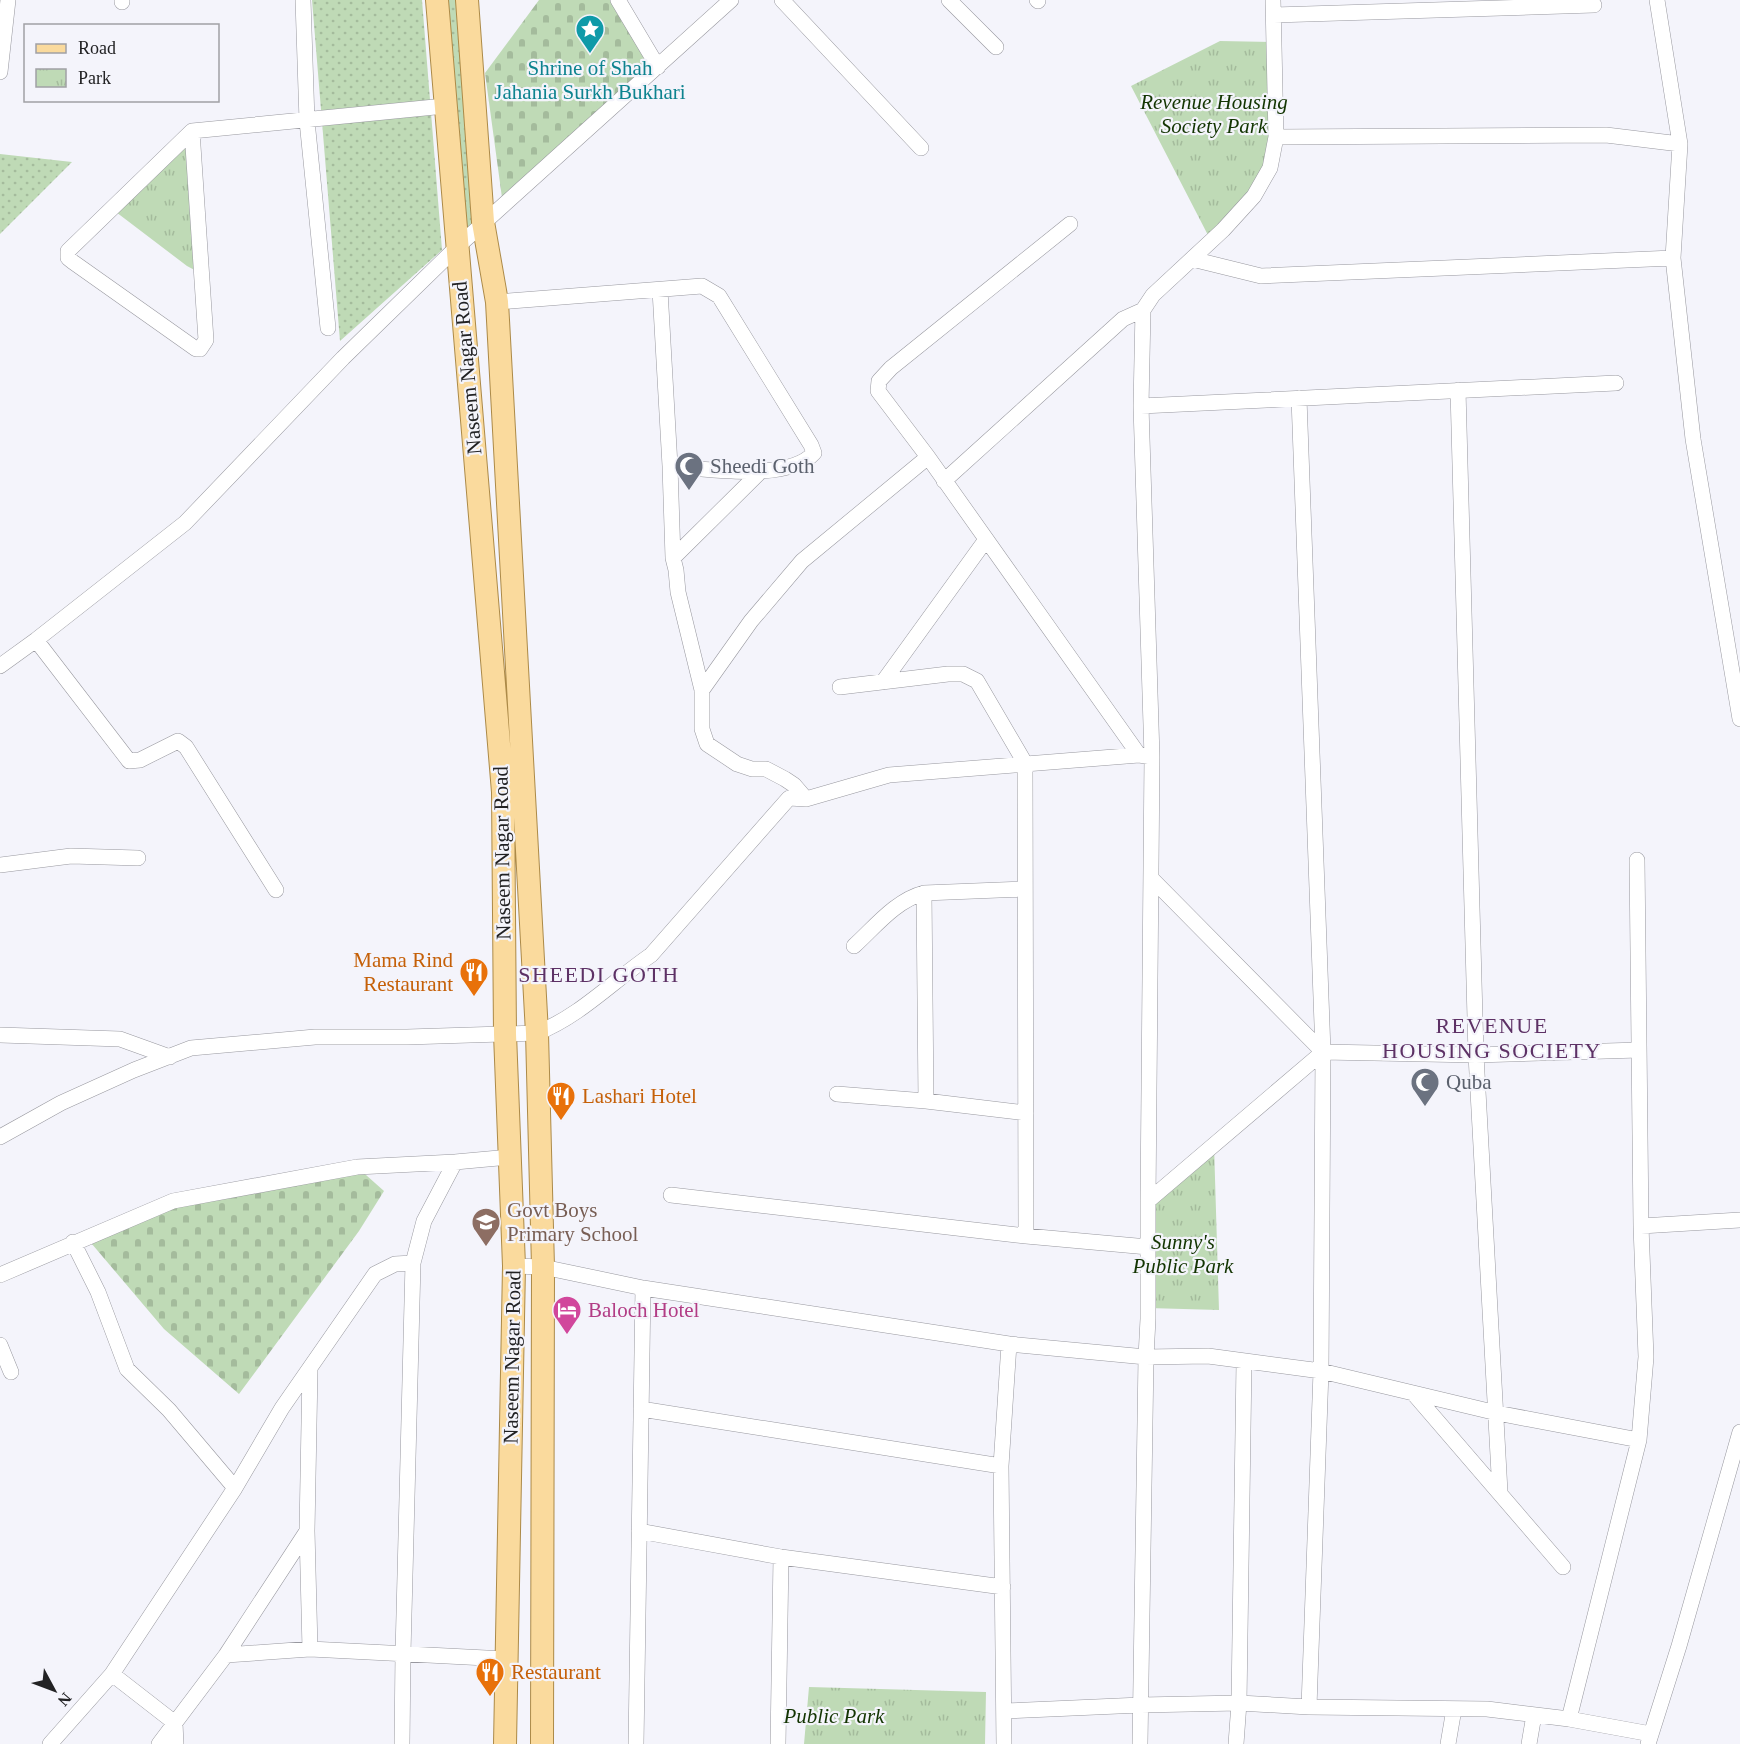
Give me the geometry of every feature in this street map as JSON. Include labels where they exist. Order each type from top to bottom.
[{"type":"main road","name":"Naseem Nagar Road","points":[[437,0],[503,792],[505,1034],[514,1266],[505,1744]]},
{"type":"main road","name":"Naseem Nagar Road","points":[[467,0],[483,222],[497,302],[537,1034],[543,1267],[542,1744]]},
{"type":"street","points":[[0,72],[8,0]]},
{"type":"street","points":[[303,0],[307,121],[328,328]]},
{"type":"street","points":[[618,0],[658,67]]},
{"type":"street","points":[[0,666],[185,523],[343,358],[483,222],[731,0]]},
{"type":"street","points":[[782,0],[921,148]]},
{"type":"street","points":[[949,0],[996,47]]},
{"type":"street","points":[[1657,0],[1680,144],[1673,258],[1693,439],[1740,719]]},
{"type":"street","points":[[944,481],[1123,319],[1143,310],[1153,295],[1223,230],[1254,196],[1270,168],[1276,137],[1274,8],[1594,5]]},
{"type":"street","points":[[192,131],[206,340],[201,349],[196,349],[68,258],[68,252],[192,131],[445,106]]},
{"type":"street","points":[[1276,137],[1606,135],[1680,144]]},
{"type":"street","points":[[1070,224],[891,368],[879,381],[878,391],[1145,756]]},
{"type":"street","points":[[1192,259],[1261,276],[1673,258]]},
{"type":"street","points":[[497,302],[702,286],[719,296],[812,445],[814,453],[807,461],[759,473],[670,466]]},
{"type":"street","points":[[660,290],[673,558],[678,592],[702,690],[702,729],[707,744],[737,764],[752,769],[766,769],[785,779],[794,785],[806,799]]},
{"type":"street","points":[[1140,1744],[1148,1319],[1152,879],[1145,756],[1141,406],[1143,310]]},
{"type":"street","points":[[1141,406],[1616,383]]},
{"type":"street","points":[[1458,390],[1476,1055],[1500,1492]]},
{"type":"street","points":[[1299,398],[1323,1052],[1321,1371],[1309,1707]]},
{"type":"street","points":[[702,690],[774,591],[802,561],[927,457]]},
{"type":"street","points":[[673,558],[759,473]]},
{"type":"street","points":[[883,682],[986,541]]},
{"type":"street","points":[[36,640],[129,761],[140,760],[177,741],[186,747],[276,890]]},
{"type":"street","points":[[840,687],[963,674],[977,681],[1025,764],[1026,1236]]},
{"type":"street","points":[[0,1137],[61,1103],[190,1048],[315,1037],[537,1034],[568,1018],[651,955],[789,798],[806,799],[889,775],[1145,756]]},
{"type":"street","points":[[0,865],[71,856],[138,858]]},
{"type":"street","points":[[1569,1719],[1639,1440],[1646,1358],[1641,1226],[1637,861]]},
{"type":"street","points":[[1152,879],[1323,1052]]},
{"type":"street","points":[[854,946],[913,896],[924,893],[1025,889]]},
{"type":"street","points":[[924,893],[926,1101]]},
{"type":"street","points":[[0,1035],[120,1040],[170,1057]]},
{"type":"street","points":[[1148,1201],[1323,1052],[1476,1055],[1639,1050]]},
{"type":"street","points":[[837,1094],[926,1101],[1026,1113]]},
{"type":"street","points":[[0,1275],[173,1200],[357,1167],[510,1157]]},
{"type":"street","points":[[402,1744],[412,1263],[424,1221],[454,1162]]},
{"type":"street","points":[[671,1195],[1026,1236],[1148,1247]]},
{"type":"street","points":[[1641,1226],[1740,1220]]},
{"type":"street","points":[[74,1242],[98,1292],[127,1369],[169,1410],[235,1488]]},
{"type":"street","points":[[50,1744],[112,1674],[235,1488],[282,1408],[375,1274],[395,1264],[412,1263]]},
{"type":"street","points":[[514,1266],[543,1267],[643,1288],[1009,1344],[1146,1357],[1208,1356],[1321,1371],[1497,1413],[1639,1440]]},
{"type":"street","points":[[636,1744],[643,1288]]},
{"type":"street","points":[[1004,1744],[1001,1466],[1009,1344]]},
{"type":"street","points":[[0,1345],[11,1372]]},
{"type":"street","points":[[1236,1744],[1239,1703],[1244,1362]]},
{"type":"street","points":[[310,1370],[307,1531],[310,1649]]},
{"type":"street","points":[[1413,1394],[1563,1567]]},
{"type":"street","points":[[642,1408],[1001,1466]]},
{"type":"street","points":[[1004,1711],[1140,1704],[1239,1703],[1309,1707],[1486,1709],[1569,1719],[1650,1739],[1740,1432]]},
{"type":"street","points":[[159,1744],[226,1655],[307,1531]]},
{"type":"street","points":[[639,1531],[781,1557],[1003,1587]]},
{"type":"street","points":[[778,1744],[781,1557]]},
{"type":"street","points":[[226,1655],[310,1649],[506,1659]]},
{"type":"street","points":[[112,1674],[176,1724]]},
{"type":"street","points":[[1448,1744],[1454,1710]]},
{"type":"street","points":[[1529,1744],[1534,1715]]},
{"type":"street","points":[[176,1724],[176,1744]]},
{"type":"green space","points":[[312,0],[422,0],[442,250],[340,341]]},
{"type":"green space","points":[[438,0],[467,0],[483,222],[457,247]]},
{"type":"green space","points":[[539,0],[610,0],[660,66],[503,205],[485,73]]},
{"type":"green space","name":"Revenue Housing Society Park","points":[[1220,41],[1274,42],[1270,168],[1211,241],[1131,86]]},
{"type":"green space","points":[[192,131],[202,274],[187,266],[112,209]]},
{"type":"green space","points":[[0,154],[72,162],[0,234]]},
{"type":"green space","name":"Sunny's Public Park","points":[[1214,1145],[1219,1310],[1148,1308],[1148,1201]]},
{"type":"green space","points":[[357,1167],[384,1191],[359,1231],[239,1394],[164,1329],[86,1237],[173,1201]]},
{"type":"green space","name":"Public Park","points":[[809,1687],[986,1692],[985,1744],[804,1744]]},
{"type":"place","name":"Shrine of Shah Jahania Surkh Bukhari","points":[[590,54]]},
{"type":"place","name":"Sheedi Goth","points":[[689,492]]},
{"type":"place","name":"Mama Rind Restaurant","points":[[474,998]]},
{"type":"place","name":"Quba","points":[[1425,1108]]},
{"type":"place","name":"Lashari Hotel","points":[[561,1122]]},
{"type":"place","name":"Govt Boys Primary School","points":[[486,1248]]},
{"type":"place","name":"Baloch Hotel","points":[[567,1336]]},
{"type":"place","name":"Restaurant","points":[[490,1698]]},
{"type":"district","name":"SHEEDI GOTH","points":[[599,974]]},
{"type":"district","name":"REVENUE HOUSING SOCIETY","points":[[1492,1038]]}]
